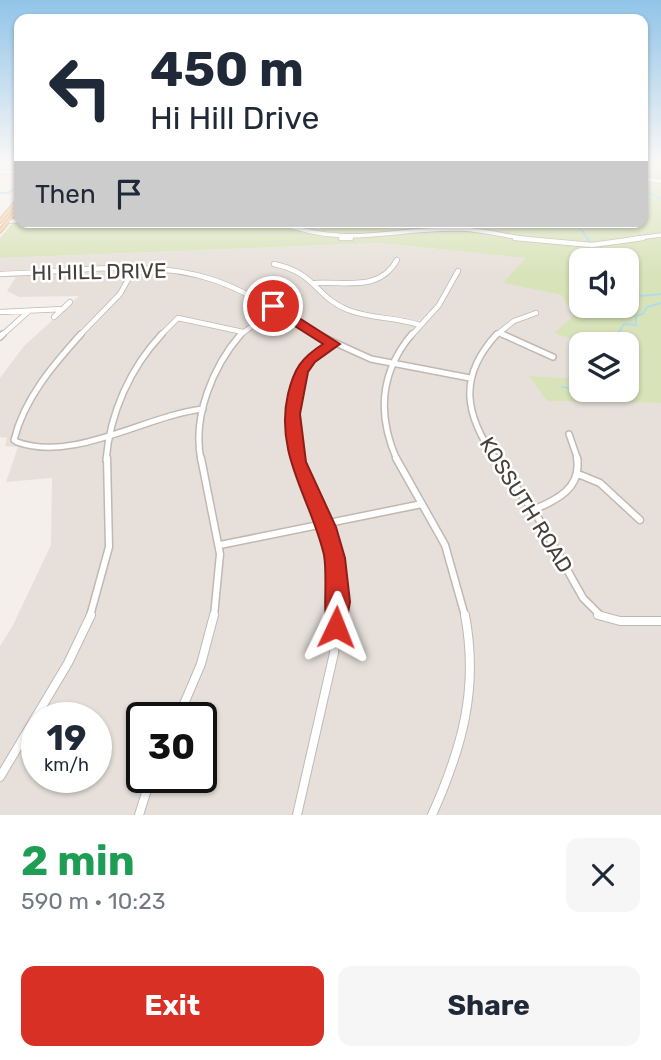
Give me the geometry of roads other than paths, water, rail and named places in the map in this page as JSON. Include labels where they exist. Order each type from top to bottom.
[{"type":"main road","points":[[0,221],[14,205]]},
{"type":"main road","points":[[5,215],[13,216]]},
{"type":"main road","points":[[0,231],[13,216]]},
{"type":"street","points":[[9,221],[14,221]]},
{"type":"street","points":[[294,228],[307,233],[345,238],[459,229],[558,244],[592,245],[661,235]]},
{"type":"street","points":[[315,283],[380,281],[392,272],[397,260]]},
{"type":"street","points":[[274,264],[304,271],[326,297],[353,312],[401,319],[418,325]]},
{"type":"street","points":[[134,269],[119,296],[72,345],[35,394],[13,438],[16,443],[64,444],[108,437],[160,416],[203,409]]},
{"type":"street","name":"HI HILL DRIVE","points":[[0,274],[134,269],[172,270],[201,276],[283,312],[333,344],[390,362],[470,378]]},
{"type":"street","points":[[432,815],[462,739],[466,718],[468,639],[456,574],[400,466],[385,426],[383,399],[390,362],[418,325],[447,299],[458,271]]},
{"type":"street","points":[[54,317],[70,303]]},
{"type":"street","points":[[0,312],[62,309]]},
{"type":"street","points":[[0,337],[29,311]]},
{"type":"street","points":[[185,702],[208,646],[218,589],[220,545],[217,518],[199,450],[203,409],[223,359],[243,332],[283,312]]},
{"type":"street","points":[[470,378],[478,358],[499,333],[517,318],[536,313]]},
{"type":"street","points":[[0,777],[68,663],[96,604],[109,547],[110,507],[105,477],[108,437],[118,402],[128,382],[174,321],[183,317],[243,332]]},
{"type":"street","points":[[499,333],[553,357]]},
{"type":"street","points":[[297,815],[334,653],[339,602],[335,558],[325,524],[298,462],[292,414],[304,366],[333,344]]},
{"type":"street","name":"KOSSUTH ROAD","points":[[470,378],[469,404],[480,433],[533,510],[579,593],[597,614],[610,618],[661,621]]},
{"type":"street","points":[[533,510],[569,493],[578,474],[579,463],[569,434]]},
{"type":"street","points":[[578,474],[600,483],[640,520]]},
{"type":"street","points":[[220,545],[422,504]]},
{"type":"street","points":[[139,815],[146,793]]},
{"type":"waterway","points":[[577,228],[581,229],[590,242]]},
{"type":"waterway","points":[[639,296],[661,294]]},
{"type":"waterway","points":[[619,332],[624,324],[636,325],[636,316],[643,314],[647,307],[661,303]]},
{"type":"waterway","points":[[562,387],[569,388]]}]
